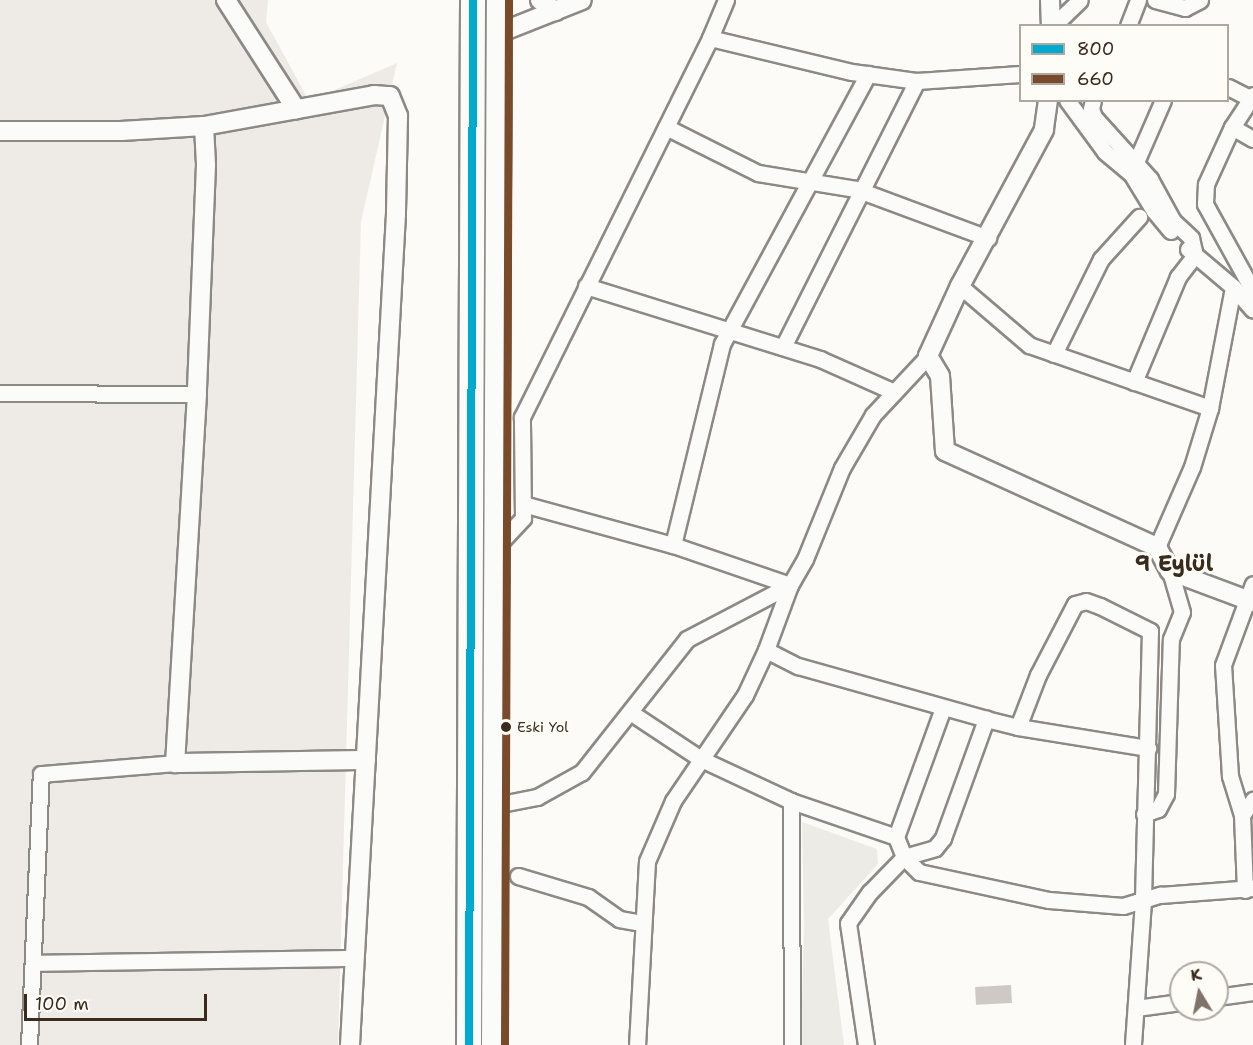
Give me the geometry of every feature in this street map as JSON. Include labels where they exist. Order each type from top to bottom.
[{"type":"highway","points":[[469,1045],[473,0]]},
{"type":"highway","points":[[494,1045],[499,0]]},
{"type":"street","points":[[226,0],[296,109]]},
{"type":"street","points":[[499,33],[548,5],[582,0]]},
{"type":"street","points":[[498,546],[523,518],[522,417],[710,38],[726,0]]},
{"type":"street","points":[[1050,0],[1052,24]]},
{"type":"street","points":[[1054,24],[1080,0]]},
{"type":"street","points":[[1129,24],[1138,0]]},
{"type":"street","points":[[1155,0],[1185,8],[1200,0]]},
{"type":"street","points":[[710,38],[868,74],[916,81],[1019,74]]},
{"type":"street","points":[[674,545],[722,344],[868,74]]},
{"type":"street","points":[[783,347],[916,81]]},
{"type":"street","points":[[1229,88],[1252,98],[1232,127],[1206,184],[1205,204],[1253,291]]},
{"type":"street","points":[[0,131],[121,130],[204,126],[382,96],[390,96],[398,116],[396,214],[350,1045]]},
{"type":"street","points":[[637,1045],[647,861],[673,801],[746,695],[766,650],[790,585],[805,560],[842,468],[873,415],[928,356],[960,286],[988,238],[1044,130],[1048,102]]},
{"type":"street","points":[[1068,102],[1105,152],[1132,175],[1154,211],[1184,247],[1233,287],[1253,310]]},
{"type":"street","points":[[1092,102],[1094,117],[1150,178],[1173,221],[1191,238],[1195,255]]},
{"type":"street","points":[[1136,162],[1162,102]]},
{"type":"street","points":[[175,763],[197,394],[206,165],[204,126]]},
{"type":"street","points":[[666,127],[758,173],[861,191],[988,238]]},
{"type":"street","points":[[1232,127],[1253,139]]},
{"type":"street","points":[[1054,354],[1101,259],[1139,217]]},
{"type":"street","points":[[1134,382],[1178,277],[1195,255]]},
{"type":"street","points":[[586,286],[820,359],[894,392]]},
{"type":"street","points":[[960,286],[1029,345],[1210,408]]},
{"type":"street","points":[[1157,547],[1192,467],[1210,408],[1233,287]]},
{"type":"street","points":[[928,356],[940,376],[945,451],[1157,547],[1170,571],[1182,612],[1171,639],[1166,794],[1158,809],[1144,814]]},
{"type":"street","points":[[0,393],[197,394]]},
{"type":"street","points":[[523,504],[674,545],[790,585]]},
{"type":"street","points":[[943,708],[897,837],[904,857],[919,872],[1049,900],[1123,906],[1160,895],[1249,889],[1242,814],[1230,776],[1223,665],[1251,595],[1170,571]]},
{"type":"street","points":[[496,805],[537,797],[582,772],[687,639],[790,585]]},
{"type":"street","points":[[1018,727],[1038,675],[1063,622],[1075,604],[1086,601],[1150,630],[1151,648],[1146,689],[1148,748],[1144,814],[1143,901],[1133,1045]]},
{"type":"street","points":[[766,650],[798,666],[943,708],[1018,727],[1148,748]]},
{"type":"street","points":[[630,712],[701,759],[790,801],[897,837]]},
{"type":"street","points":[[866,1045],[848,923],[870,892],[904,857],[935,848],[943,838],[986,719]]},
{"type":"street","points":[[29,1045],[41,774],[175,763],[366,760]]},
{"type":"street","points":[[1242,814],[1253,800]]},
{"type":"street","points":[[790,801],[792,1045]]},
{"type":"street","points":[[518,876],[588,897],[619,919],[642,923]]},
{"type":"street","points":[[33,963],[355,958]]},
{"type":"street","points":[[1229,995],[1253,992]]},
{"type":"street","points":[[1136,1008],[1169,1004]]},
{"type":"shaded area","points":[[0,0],[268,0],[266,22],[309,101],[397,63],[361,222],[338,1045],[0,1045]]},
{"type":"shaded area","points":[[802,822],[877,849],[878,864],[828,919],[844,1045],[801,1045],[804,927]]},
{"type":"shaded area","points":[[1011,985],[1012,1003],[976,1005],[975,987]]},
{"type":"transit line","name":"800","points":[[469,1045],[473,0]]},
{"type":"transit line","name":"660","points":[[505,1045],[509,0]]},
{"type":"place","name":"Eski Yol","points":[[506,727]]},
{"type":"district","name":"9 Eylül","points":[[1174,564]]}]
